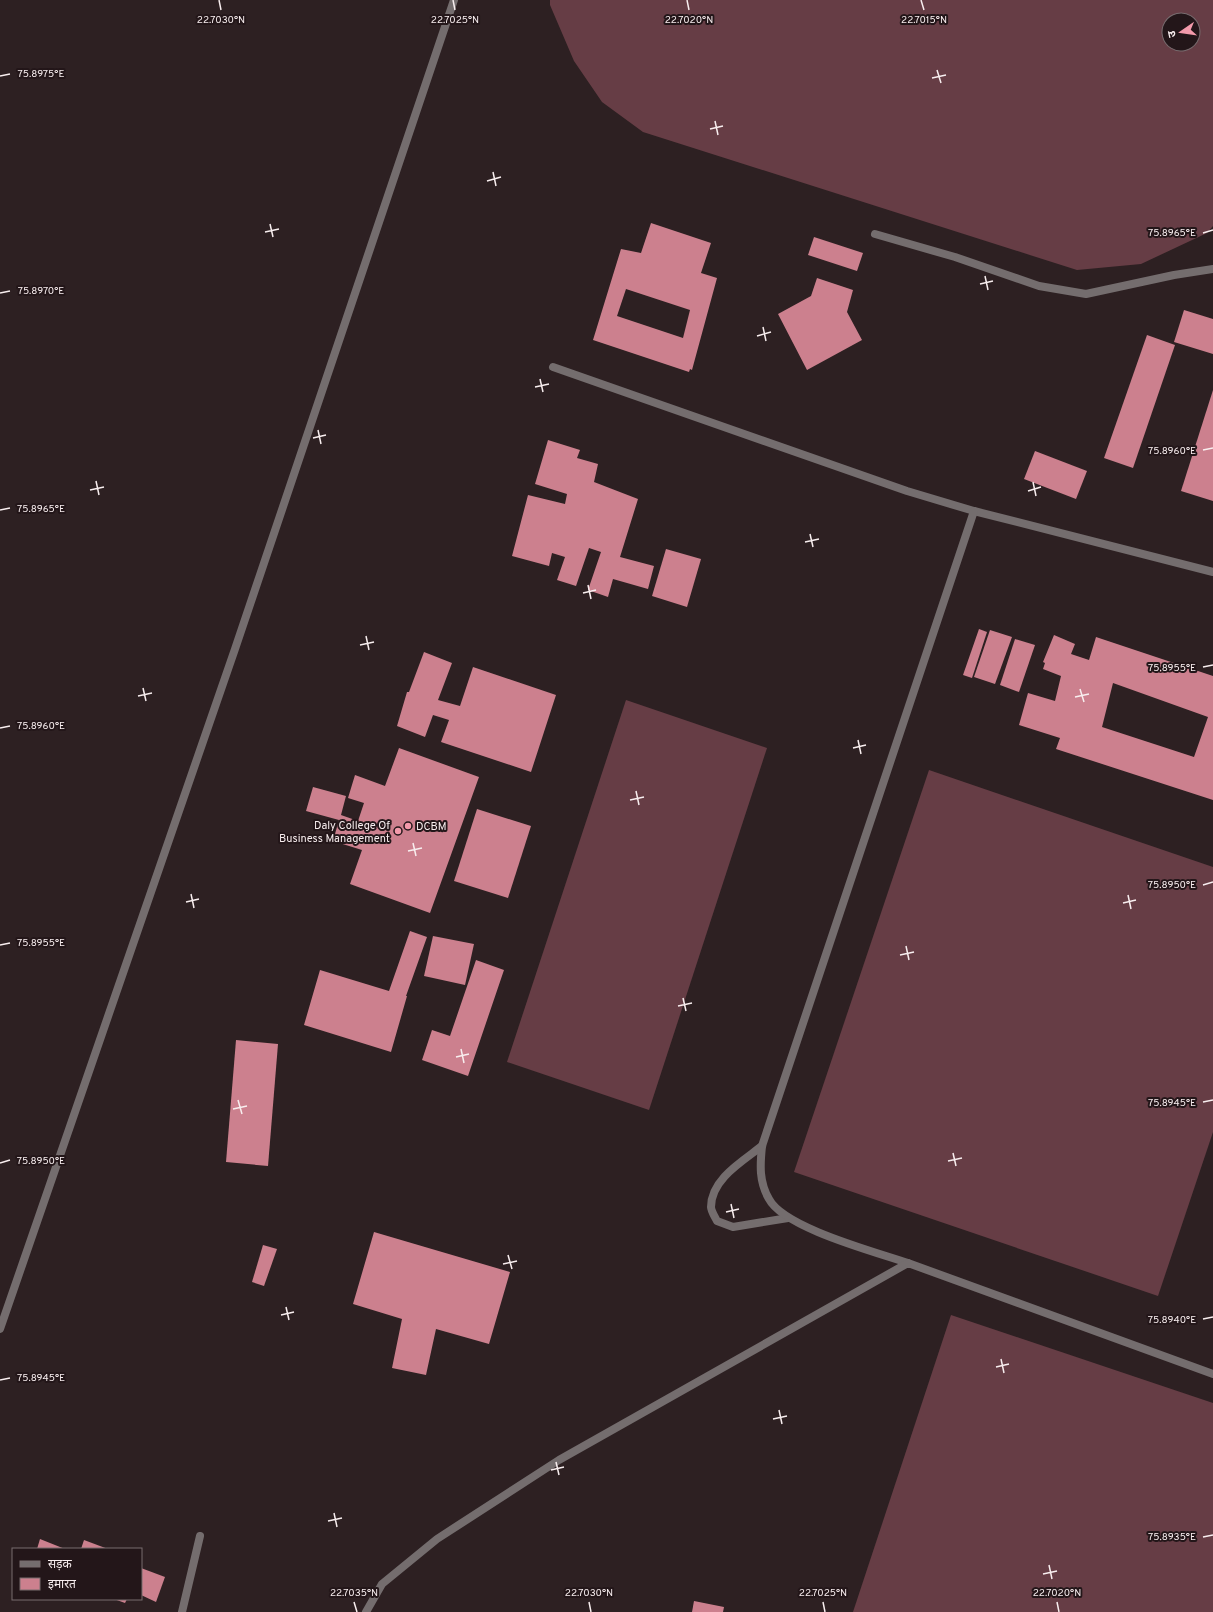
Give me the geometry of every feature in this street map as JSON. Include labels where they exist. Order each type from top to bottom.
[{"type":"street","points":[[0,1329],[235,649],[454,0]]},
{"type":"street","points":[[875,234],[955,258],[1039,286],[1086,294],[1174,275],[1213,269]]},
{"type":"street","points":[[553,367],[907,491],[974,511],[1213,572]]},
{"type":"street","points":[[974,511],[762,1146],[760,1168],[763,1187],[769,1200],[788,1218],[802,1226],[1213,1374]]},
{"type":"street","points":[[762,1146],[725,1176],[715,1189],[711,1208],[717,1221],[733,1227],[788,1218]]},
{"type":"street","points":[[366,1612],[382,1584],[437,1539],[552,1464],[908,1263]]},
{"type":"street","points":[[182,1612],[200,1536]]},
{"type":"shaded area","points":[[550,0],[1213,0],[1213,226],[1207,233],[1141,264],[1077,270],[643,132],[602,102],[574,61],[550,5]]},
{"type":"shaded area","points":[[626,700],[767,748],[649,1110],[507,1062]]},
{"type":"shaded area","points":[[929,770],[1213,867],[1213,1132],[1158,1296],[794,1172]]},
{"type":"shaded area","points":[[951,1315],[1213,1403],[1213,1612],[853,1612]]},
{"type":"building","points":[[651,223],[711,243],[701,273],[717,278],[692,370],[690,369],[689,372],[593,340],[621,249],[641,253]],"holes":[[[626,289],[690,310],[683,338],[617,316]]]},
{"type":"building","points":[[814,237],[863,253],[857,271],[808,255]]},
{"type":"building","points":[[817,278],[853,290],[847,312],[862,340],[807,370],[778,314],[811,296]]},
{"type":"building","points":[[1184,310],[1213,319],[1213,354],[1174,342]]},
{"type":"building","points":[[1147,335],[1175,345],[1133,468],[1104,458]]},
{"type":"building","points":[[1213,390],[1213,501],[1181,491]]},
{"type":"building","points":[[548,440],[580,450],[577,458],[598,464],[594,482],[638,499],[620,557],[654,566],[648,589],[613,579],[608,597],[588,590],[601,552],[589,548],[576,586],[557,580],[565,557],[552,553],[549,566],[512,556],[528,495],[565,504],[567,494],[535,484]]},
{"type":"building","points":[[1035,451],[1087,471],[1076,499],[1024,479]]},
{"type":"building","points":[[666,549],[701,559],[687,607],[652,596]]},
{"type":"building","points":[[979,629],[987,632],[972,678],[963,675]]},
{"type":"building","points":[[990,630],[1012,637],[995,684],[974,677]]},
{"type":"building","points":[[1054,635],[1075,644],[1071,654],[1089,660],[1096,637],[1213,676],[1213,800],[1056,749],[1060,738],[1019,725],[1028,693],[1055,701],[1061,676],[1043,669],[1045,663],[1043,662]],"holes":[[[1113,683],[1208,717],[1194,757],[1102,727]]]},
{"type":"building","points":[[1015,639],[1035,645],[1019,692],[1000,685]]},
{"type":"building","points":[[424,652],[452,663],[438,700],[460,706],[473,667],[556,695],[531,772],[441,742],[449,720],[433,715],[425,737],[397,726],[407,692],[409,692]]},
{"type":"building","name":"Daly College Of Business Management","points":[[399,748],[479,777],[430,913],[350,884],[362,850],[333,841],[339,820],[306,811],[313,787],[346,796],[341,815],[358,821],[364,803],[348,798],[355,775],[385,786]]},
{"type":"building","points":[[477,809],[531,826],[508,898],[454,881]]},
{"type":"building","points":[[410,931],[427,937],[406,996],[391,1052],[304,1025],[320,970],[389,991]]},
{"type":"building","points":[[433,936],[474,944],[465,985],[424,976]]},
{"type":"building","points":[[476,960],[504,970],[468,1076],[422,1060],[432,1030],[450,1036]]},
{"type":"building","points":[[236,1040],[278,1044],[268,1166],[226,1162]]},
{"type":"building","points":[[374,1232],[510,1272],[489,1344],[436,1329],[426,1375],[392,1368],[402,1319],[353,1304]]},
{"type":"building","points":[[263,1245],[277,1249],[264,1286],[252,1282]]},
{"type":"building","points":[[40,1539],[62,1548],[37,1548]]},
{"type":"building","points":[[84,1540],[105,1548],[81,1548]]},
{"type":"building","points":[[142,1568],[165,1577],[156,1602],[142,1595]]},
{"type":"building","points":[[117,1600],[126,1600],[125,1603]]},
{"type":"building","points":[[694,1601],[724,1607],[723,1612],[692,1612]]},
{"type":"place","name":"DCBM","points":[[408,826]]},
{"type":"place","name":"Daly College Of Business Management","points":[[398,831]]}]
